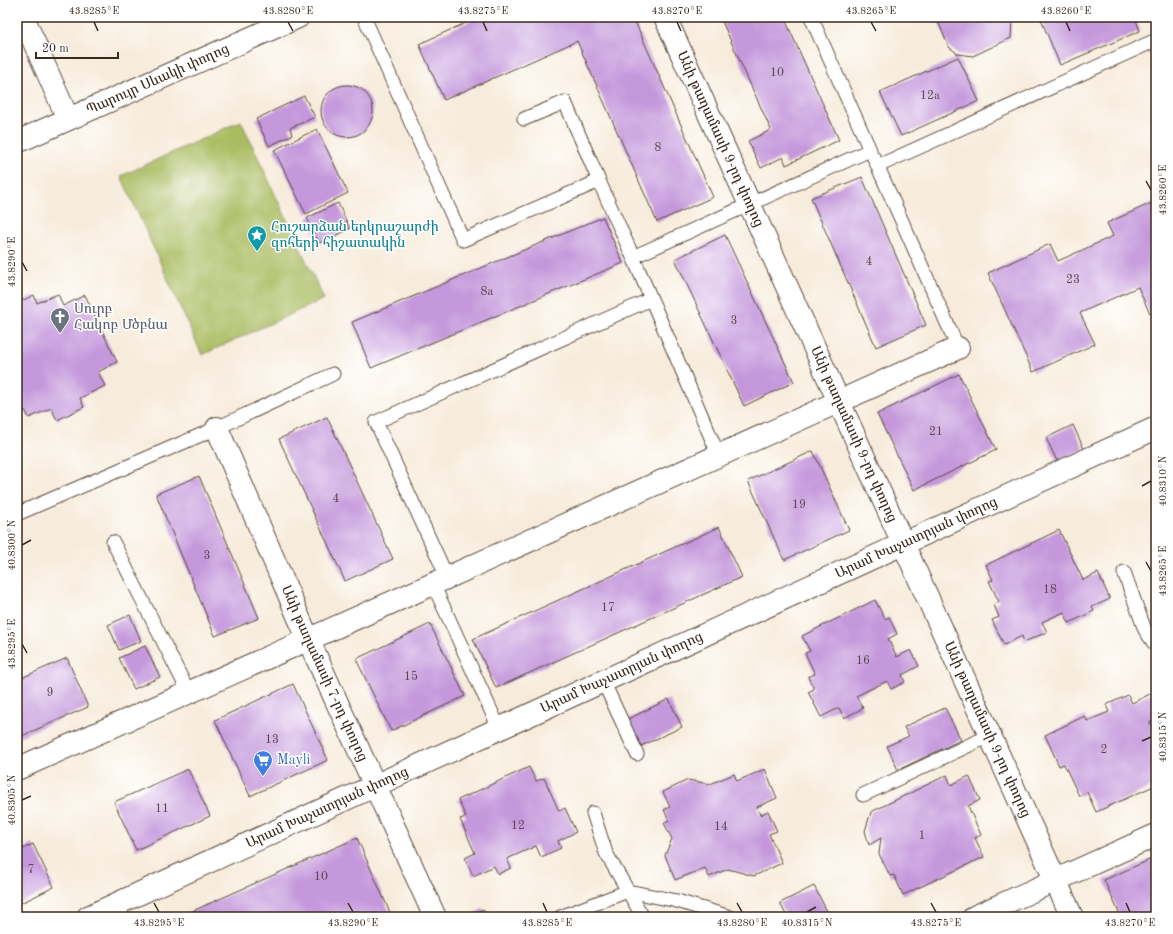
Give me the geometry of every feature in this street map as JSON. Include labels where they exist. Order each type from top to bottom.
[{"type":"street","points":[[23,17],[68,119]]},
{"type":"street","name":"Պարույր Սևակի փողոց","points":[[17,142],[298,17]]},
{"type":"street","name":"Անի թաղամասի 9-րդ փողոց","points":[[665,17],[1072,917]]},
{"type":"street","points":[[17,769],[958,348]]},
{"type":"street","name":"Անի թաղամասի 7-րդ փողոց","points":[[217,428],[308,639],[435,917]]},
{"type":"street","name":"Արամ Խաչատրյան փողոց","points":[[88,917],[120,910],[375,786],[1156,428]]},
{"type":"street","points":[[974,917],[1156,835]]},
{"type":"lane","points":[[364,17],[463,240],[600,181]]},
{"type":"lane","points":[[811,17],[958,348]]},
{"type":"lane","points":[[878,166],[1156,40]]},
{"type":"lane","points":[[524,119],[565,102],[719,456]]},
{"type":"lane","points":[[633,257],[870,150]]},
{"type":"lane","points":[[500,728],[376,422],[651,299]]},
{"type":"lane","points":[[17,514],[217,428],[333,374]]},
{"type":"lane","points":[[113,542],[189,693]]},
{"type":"lane","points":[[1124,572],[1146,630],[1156,646]]},
{"type":"lane","points":[[603,681],[637,754]]},
{"type":"lane","points":[[863,795],[990,735]]},
{"type":"lane","points":[[593,813],[606,853],[643,917]]},
{"type":"lane","points":[[560,917],[628,891],[677,901],[730,917]]},
{"type":"green space","points":[[241,121],[324,299],[202,355],[121,176]]},
{"type":"building","points":[[479,17],[633,17],[713,197],[657,222],[577,41],[444,100],[419,44]]},
{"type":"building","points":[[720,17],[784,17],[839,140],[786,165],[783,157],[761,168],[748,141],[771,130]]},
{"type":"building","points":[[936,17],[1011,17],[1011,38],[973,56],[958,54],[949,47]]},
{"type":"building","points":[[1040,17],[1135,17],[1140,31],[1060,65]]},
{"type":"building","points":[[958,57],[979,101],[901,136],[880,92]]},
{"type":"building","points":[[347,85],[361,89],[369,97],[373,111],[369,125],[361,133],[347,137],[333,133],[325,125],[321,111],[325,97],[333,89]]},
{"type":"building","points":[[304,96],[315,117],[290,128],[292,135],[269,146],[256,119]]},
{"type":"building","points":[[317,129],[348,193],[306,214],[274,150]]},
{"type":"building","points":[[862,177],[926,325],[876,347],[811,198]]},
{"type":"building","points":[[1156,201],[1156,311],[1150,314],[1138,287],[1080,313],[1095,344],[1033,372],[988,273],[1050,244],[1058,261],[1113,236],[1107,223]]},
{"type":"building","points":[[338,203],[350,229],[319,243],[307,218]]},
{"type":"building","points":[[603,217],[623,263],[371,368],[352,322]]},
{"type":"building","points":[[725,235],[794,382],[744,406],[675,259]]},
{"type":"building","name":"Սուրբ Հակոբ Մծբնա","points":[[58,294],[63,306],[85,295],[117,362],[98,372],[105,386],[80,398],[84,407],[57,420],[51,408],[29,418],[25,410],[17,414],[17,303],[34,295],[37,303]]},
{"type":"building","points":[[959,374],[996,450],[914,490],[877,414]]},
{"type":"building","points":[[327,417],[393,559],[345,581],[279,439]]},
{"type":"building","points":[[1073,425],[1084,449],[1057,461],[1046,438]]},
{"type":"building","points":[[813,451],[849,530],[784,560],[748,481]]},
{"type":"building","points":[[199,476],[259,618],[215,636],[156,494]]},
{"type":"building","points":[[719,527],[742,577],[496,688],[473,639]]},
{"type":"building","points":[[1059,530],[1083,580],[1098,573],[1110,599],[1092,607],[1094,611],[1069,623],[1064,612],[1042,622],[1047,632],[1024,642],[1022,636],[1004,645],[992,620],[999,617],[994,605],[999,602],[989,581],[993,580],[986,565]]},
{"type":"building","points":[[875,600],[885,619],[889,617],[897,634],[888,639],[897,657],[911,650],[919,666],[902,675],[905,682],[891,689],[887,681],[856,696],[863,708],[844,718],[839,708],[821,717],[808,692],[814,689],[808,677],[815,674],[805,653],[810,651],[802,636]]},
{"type":"building","points":[[130,615],[141,641],[119,650],[108,625]]},
{"type":"building","points":[[430,624],[465,696],[391,731],[356,659]]},
{"type":"building","points":[[145,646],[160,677],[134,689],[119,658]]},
{"type":"building","points":[[67,658],[88,707],[17,738],[17,680]]},
{"type":"building","points":[[293,684],[328,760],[250,796],[215,720]]},
{"type":"building","points":[[1152,693],[1156,703],[1156,720],[1150,722],[1156,736],[1156,785],[1096,812],[1087,792],[1079,796],[1064,764],[1059,766],[1045,735],[1085,716],[1087,721],[1109,712],[1106,705],[1128,695],[1132,703]]},
{"type":"building","points":[[669,699],[682,727],[641,746],[628,719]]},
{"type":"building","points":[[945,708],[961,740],[898,770],[887,746],[909,736],[904,727]]},
{"type":"building","points":[[529,767],[536,781],[544,778],[559,811],[565,808],[576,832],[558,841],[561,848],[541,857],[536,846],[507,859],[511,868],[498,874],[494,866],[473,876],[465,858],[475,853],[460,819],[466,817],[458,800]]},
{"type":"building","points":[[188,769],[210,816],[136,850],[114,802]]},
{"type":"building","points":[[765,769],[777,798],[757,807],[760,815],[768,811],[777,831],[769,834],[782,863],[754,876],[728,869],[709,877],[705,868],[675,880],[665,855],[672,839],[664,823],[669,820],[664,810],[670,807],[663,792],[688,780],[710,784],[734,774],[737,781]]},
{"type":"building","points":[[947,775],[951,785],[969,776],[980,800],[968,806],[981,835],[975,838],[984,857],[903,895],[894,875],[890,876],[879,854],[881,838],[869,845],[865,831],[871,812]]},
{"type":"building","points":[[357,838],[392,917],[179,917]]},
{"type":"building","points":[[33,844],[54,887],[17,905],[17,852]]},
{"type":"building","points":[[1156,857],[1156,917],[1121,917],[1104,880]]},
{"type":"building","points":[[814,886],[830,917],[787,917],[780,903]]},
{"type":"building","points":[[483,909],[487,917],[466,917]]},
{"type":"place","name":"Հուշարձան երկրաշարժի զոհերի հիշատակին","points":[[257,252]]},
{"type":"place","name":"Սուրբ Հակոբ Մծբնա","points":[[60,334]]},
{"type":"place","name":"Mayli","points":[[263,777]]}]
